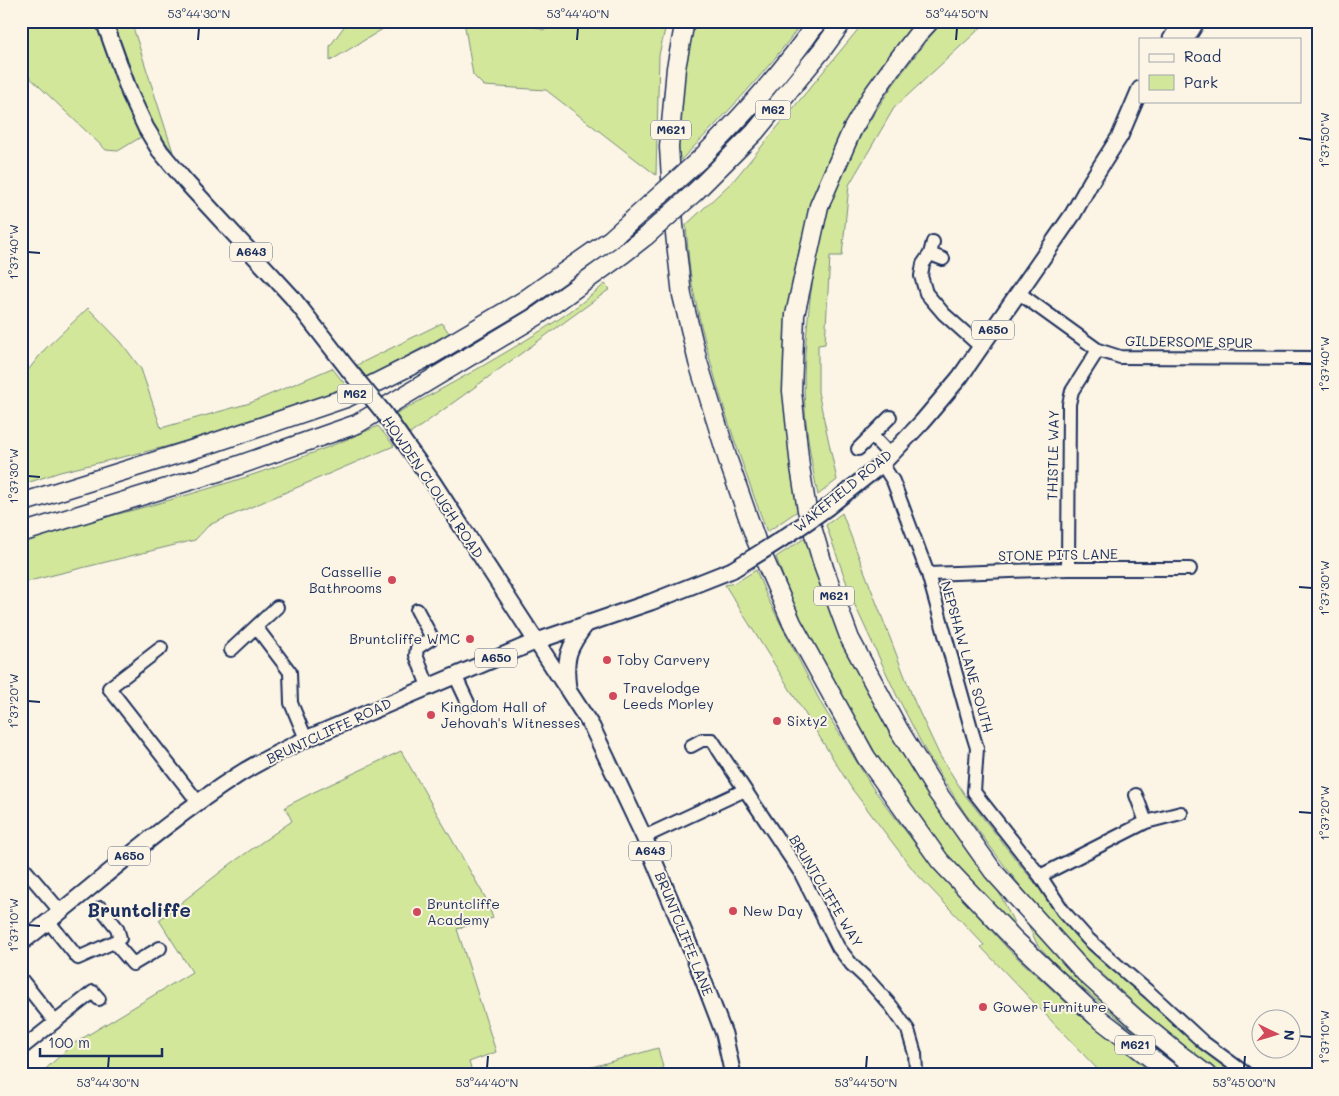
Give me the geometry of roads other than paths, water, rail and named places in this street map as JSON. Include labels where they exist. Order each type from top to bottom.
[{"type":"highway","name":"M621","points":[[685,21],[676,68],[669,147],[674,225],[682,295],[698,362],[728,460],[756,540],[792,623],[866,757],[940,861],[1014,939],[1090,1009],[1173,1075]]},
{"type":"highway","name":"M62","points":[[21,503],[212,443],[346,398],[430,356],[523,301],[611,239],[699,160],[772,83],[818,21]]},
{"type":"highway","name":"M62","points":[[21,533],[225,470],[356,424],[537,316],[646,236],[695,192],[755,132],[822,50],[843,21]]},
{"type":"highway","points":[[755,132],[836,45],[854,21]]},
{"type":"highway","name":"M621","points":[[930,21],[872,97],[852,130],[819,206],[795,315],[792,390],[800,467],[807,510],[824,568],[850,639],[899,730],[937,792],[993,871],[1085,973],[1143,1025],[1207,1075]]},
{"type":"main road","name":"HOWDEN CLOUGH ROAD","points":[[104,21],[130,94],[146,128],[160,151],[186,182],[292,297],[384,413],[432,481],[536,641]]},
{"type":"main road","points":[[1172,38],[1182,21]]},
{"type":"main road","points":[[1187,38],[1197,21]]},
{"type":"main road","name":"WAKEFIELD ROAD","points":[[1125,126],[1139,91]]},
{"type":"main road","name":"WAKEFIELD ROAD","points":[[536,641],[651,602],[732,570],[806,523],[886,460],[922,422],[960,377],[1073,214],[1125,126],[1143,102]]},
{"type":"main road","points":[[568,690],[566,661],[568,651],[587,623]]},
{"type":"main road","name":"BRUNTCLIFFE ROAD","points":[[21,943],[198,802],[240,773],[306,738],[536,641]]},
{"type":"main road","name":"BRUNTCLIFFE LANE","points":[[536,641],[592,727],[644,837],[696,961],[724,1034],[733,1075]]},
{"type":"street","points":[[935,252],[922,264],[922,284],[926,293],[944,314],[982,346]]},
{"type":"street","name":"GILDERSOME SPUR","points":[[1019,293],[1098,350],[1120,357],[1318,358]]},
{"type":"street","name":"THISTLE WAY","points":[[1068,569],[1068,404],[1072,391],[1098,350]]},
{"type":"street","points":[[858,449],[890,417]]},
{"type":"street","name":"NEPSHAW LANE SOUTH","points":[[872,435],[886,460],[928,574],[977,748],[974,792],[1040,876],[1063,911],[1088,939],[1203,1042],[1248,1075]]},
{"type":"street","name":"STONE PITS LANE","points":[[928,574],[1068,569],[1190,569]]},
{"type":"street","points":[[231,650],[278,607]]},
{"type":"street","points":[[417,610],[432,638],[417,648],[416,655],[428,686]]},
{"type":"street","points":[[256,627],[290,672],[291,703],[306,738]]},
{"type":"street","points":[[161,648],[109,688],[198,802]]},
{"type":"street","points":[[456,675],[469,705]]},
{"type":"street","name":"BRUNTCLIFFE WAY","points":[[691,746],[702,740],[712,740],[800,872],[838,947],[852,965],[892,1007],[908,1030],[915,1054],[915,1075]]},
{"type":"street","points":[[644,837],[744,790]]},
{"type":"street","points":[[1136,795],[1146,822]]},
{"type":"street","points":[[1040,876],[1146,822],[1181,812]]},
{"type":"street","points":[[21,865],[61,912]]},
{"type":"street","points":[[48,922],[78,958],[120,938],[117,928],[101,908]]},
{"type":"street","points":[[114,942],[133,964],[160,948]]},
{"type":"street","points":[[21,979],[55,1022]]},
{"type":"street","points":[[21,1049],[94,992]]},
{"type":"place","name":"Cassellie Bathrooms","points":[[392,580]]},
{"type":"place","name":"Bruntcliffe WMC","points":[[470,639]]},
{"type":"place","name":"Toby Carvery","points":[[607,660]]},
{"type":"place","name":"Travelodge Leeds Morley","points":[[613,696]]},
{"type":"place","name":"Kingdom Hall of Jehovah's Witnesses","points":[[431,715]]},
{"type":"place","name":"Sixty2","points":[[777,721]]},
{"type":"place","name":"New Day","points":[[733,911]]},
{"type":"place","name":"Bruntcliffe Academy","points":[[417,912]]},
{"type":"place","name":"Gower Furniture","points":[[983,1007]]},
{"type":"district","name":"Bruntcliffe","points":[[139,910]]}]
